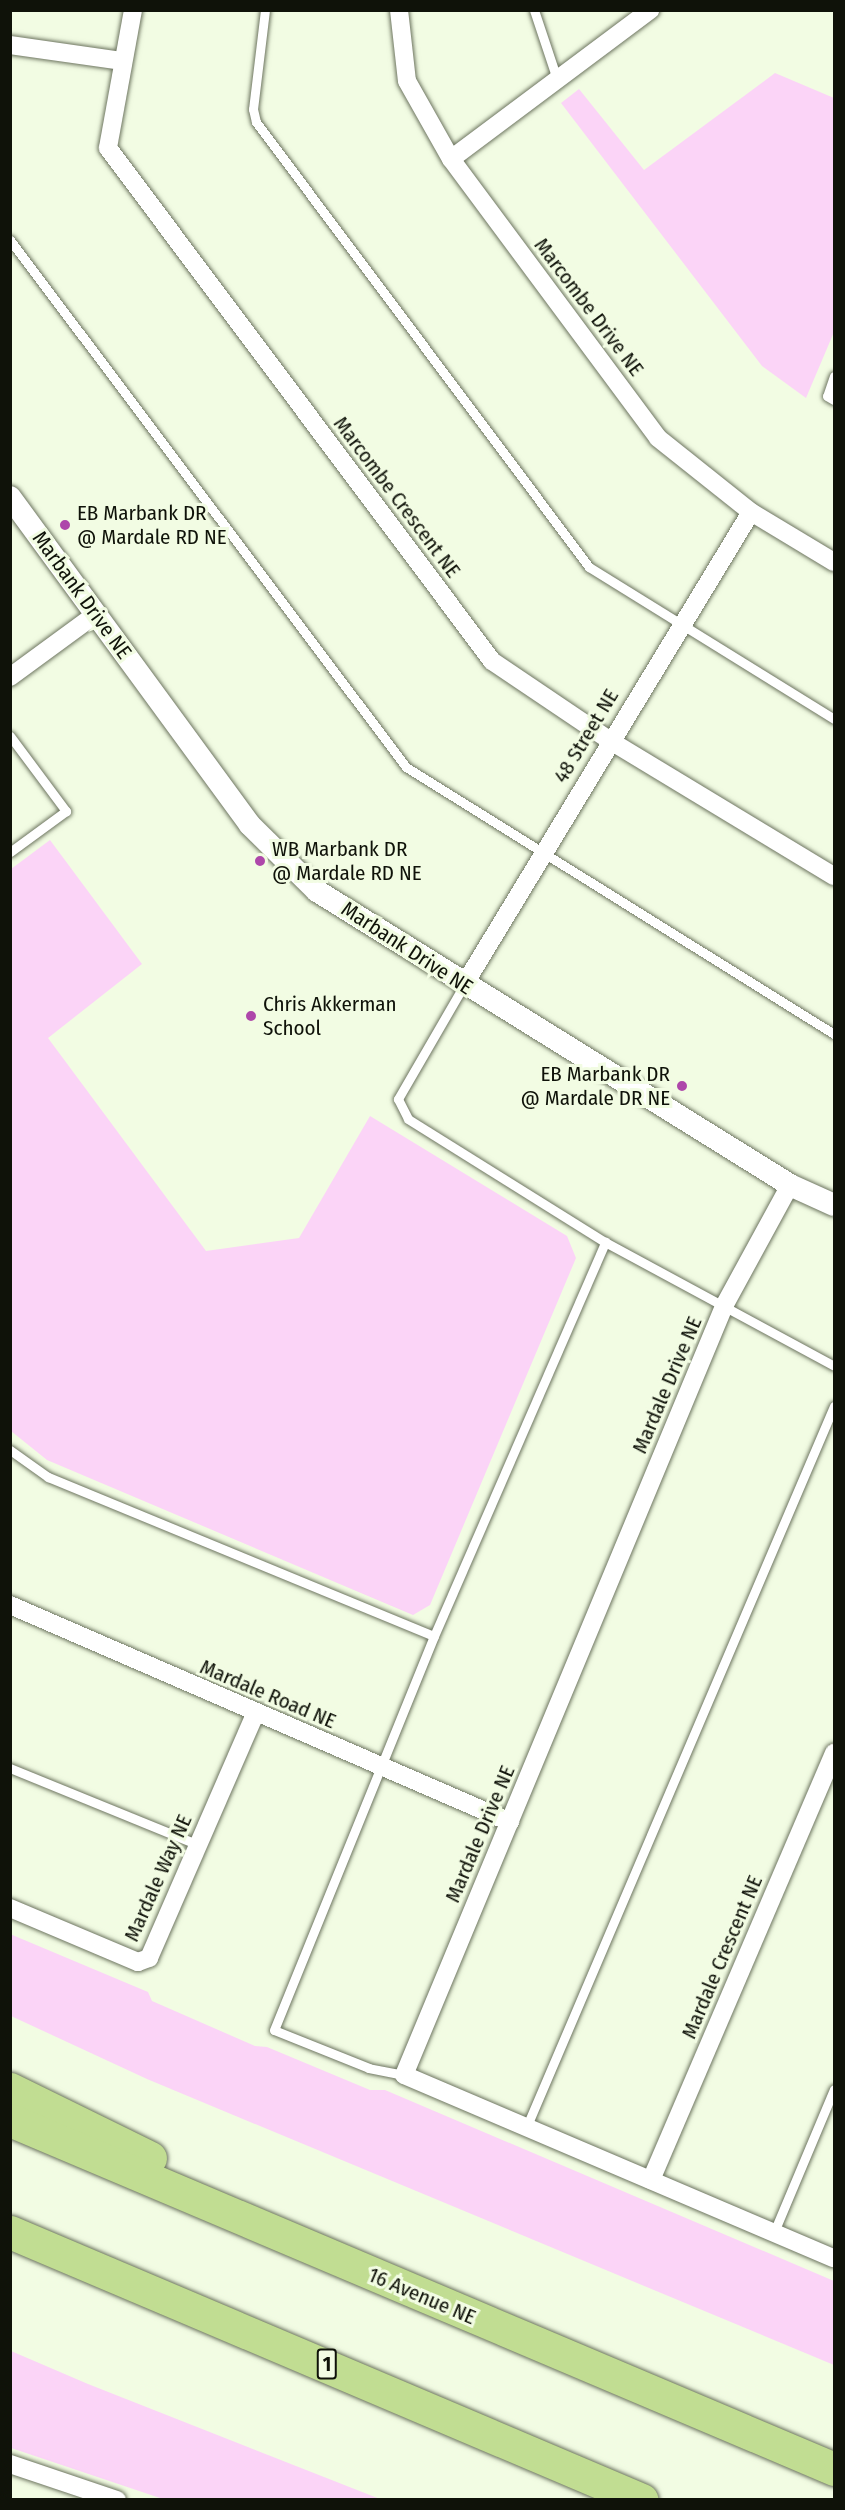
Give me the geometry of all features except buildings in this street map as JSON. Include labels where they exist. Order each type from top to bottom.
[{"type":"highway","points":[[10,2089],[216,2190],[291,2241]]},
{"type":"highway","name":"16 Avenue NE","points":[[10,2120],[291,2241],[834,2469]]},
{"type":"highway","name":"1","points":[[10,2232],[642,2499]]},
{"type":"street","name":"Marcombe Crescent NE","points":[[133,10],[108,148],[492,662],[609,740],[834,876]]},
{"type":"street","name":"Marcombe Drive NE","points":[[399,10],[407,81],[451,159],[658,438],[750,512],[834,562]]},
{"type":"street","points":[[451,159],[650,10]]},
{"type":"street","points":[[10,45],[123,61]]},
{"type":"street","name":"Marbank Drive NE","points":[[10,497],[250,825],[317,891],[464,985],[790,1185],[834,1205]]},
{"type":"street","name":"48 Street NE","points":[[464,985],[544,854],[609,740],[750,512]]},
{"type":"street","points":[[10,677],[96,614]]},
{"type":"street","name":"Mardale Drive NE","points":[[405,2075],[725,1304],[790,1185]]},
{"type":"street","name":"Mardale Road NE","points":[[10,1605],[255,1714],[510,1822]]},
{"type":"street","name":"Mardale Way NE","points":[[10,1908],[138,1962],[149,1958],[255,1714]]},
{"type":"street","name":"Mardale Crescent NE","points":[[651,2180],[834,1752]]},
{"type":"street","points":[[405,2075],[834,2258]]},
{"type":"street","points":[[10,2464],[117,2499]]},
{"type":"lane","points":[[266,10],[253,109],[256,122],[589,567],[680,626],[834,719]]},
{"type":"lane","points":[[534,10],[557,79]]},
{"type":"lane","points":[[10,240],[406,767],[834,1035]]},
{"type":"lane","points":[[834,376],[826,396],[834,400]]},
{"type":"lane","points":[[10,736],[66,811],[10,852]]},
{"type":"lane","points":[[464,985],[398,1099],[408,1119],[605,1242],[725,1304],[834,1366]]},
{"type":"lane","points":[[405,2075],[369,2068],[274,2030],[434,1636],[605,1242]]},
{"type":"lane","points":[[526,2128],[834,1406]]},
{"type":"lane","points":[[10,1450],[48,1477],[434,1636]]},
{"type":"lane","points":[[10,1768],[199,1845]]},
{"type":"lane","points":[[774,2232],[834,2089]]},
{"type":"shaded area","points":[[775,73],[834,98],[834,332],[806,398],[762,366],[561,103],[579,89],[644,170]]},
{"type":"shaded area","points":[[50,840],[142,964],[48,1038],[206,1251],[299,1238],[370,1116],[567,1236],[576,1258],[430,1605],[413,1615],[47,1460],[11,1431],[11,869]]},
{"type":"shaded area","points":[[10,1934],[148,1992],[152,2001],[255,2046],[267,2047],[370,2090],[385,2090],[834,2281],[834,2365],[147,2079],[11,2016]]},
{"type":"shaded area","points":[[11,2351],[88,2384],[380,2499],[163,2499],[11,2448]]},
{"type":"place","name":"EB Marbank DR @ Mardale RD NE","points":[[65,525]]},
{"type":"place","name":"WB Marbank DR @ Mardale RD NE","points":[[260,861]]},
{"type":"place","name":"Chris Akkerman School","points":[[251,1016]]},
{"type":"place","name":"EB Marbank DR @ Mardale DR NE","points":[[682,1086]]}]
